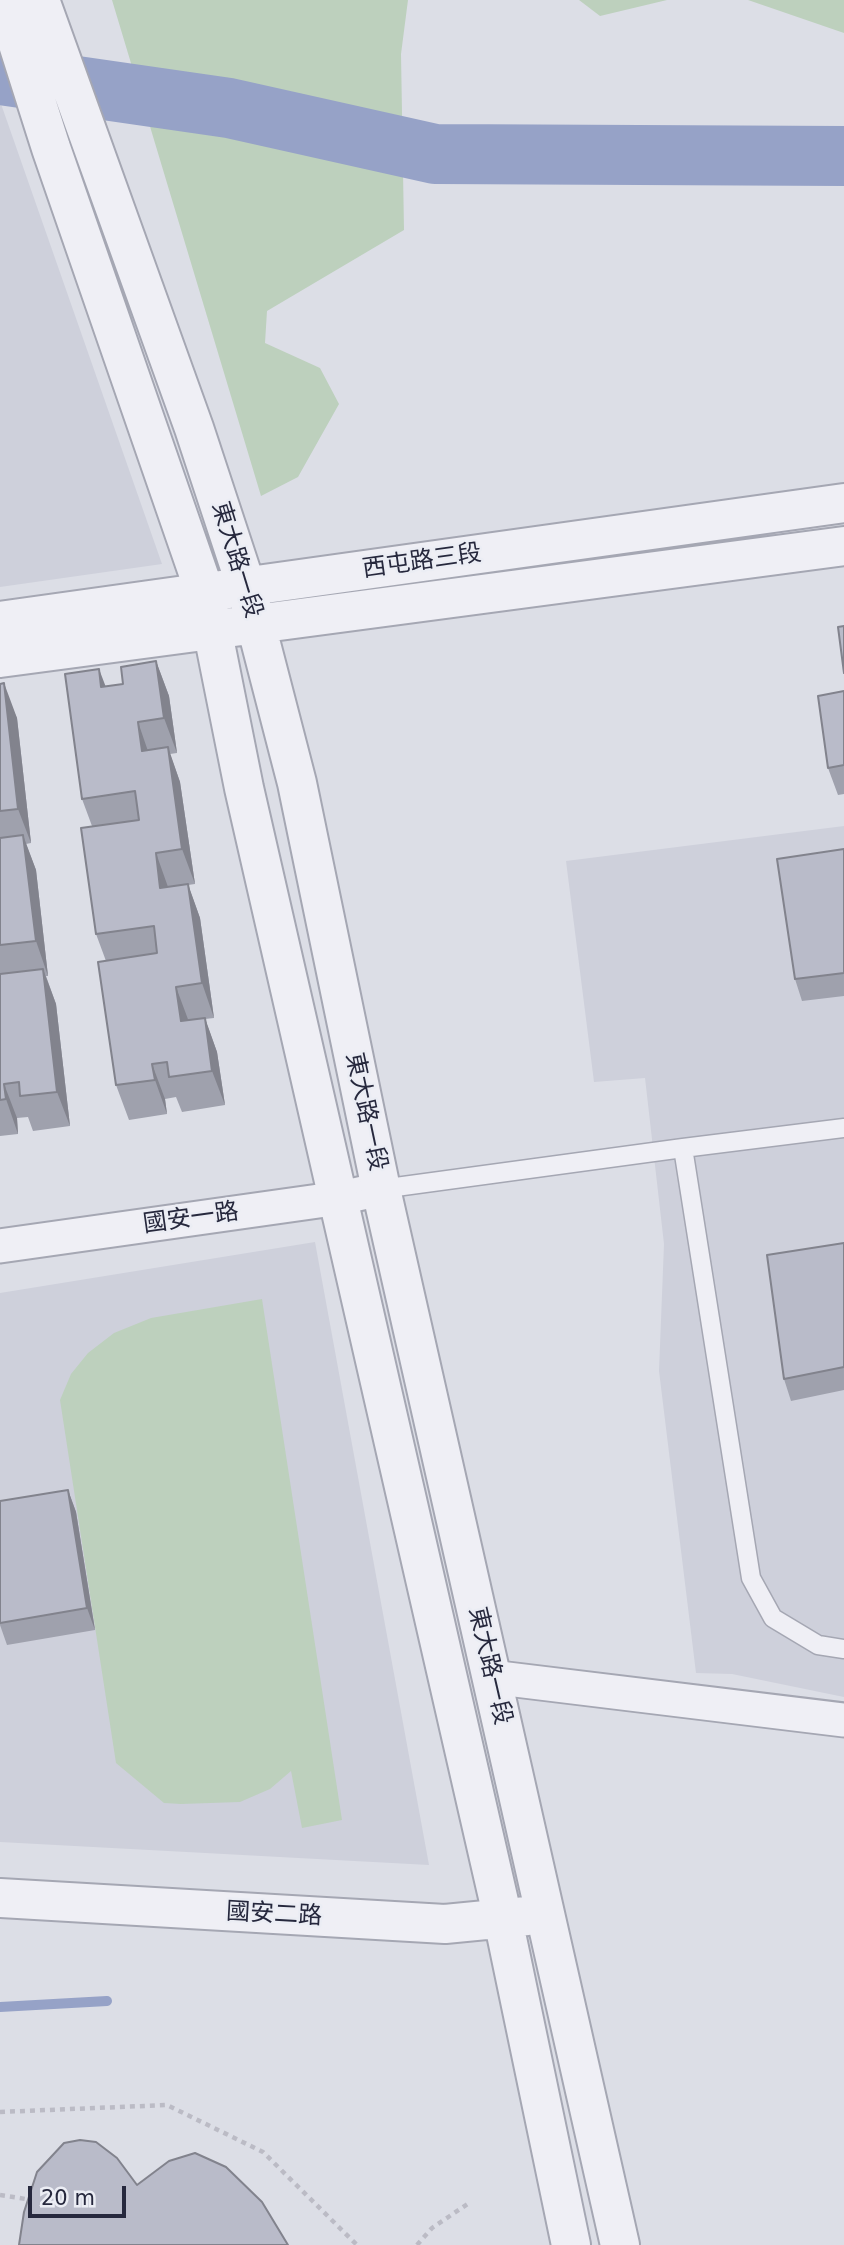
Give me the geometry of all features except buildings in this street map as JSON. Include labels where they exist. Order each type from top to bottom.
[{"type":"street","name":"東大路一段","points":[[4,0],[51,148],[209,611],[244,788],[503,1919],[571,2245]]},
{"type":"street","name":"東大路一段","points":[[40,0],[58,57],[194,428],[246,586],[297,783],[381,1189],[620,2245]]},
{"type":"street","name":"西屯路三段","points":[[0,658],[209,611],[246,586],[844,503]]},
{"type":"street","name":"西屯路三段","points":[[0,621],[209,611],[256,625],[844,546]]},
{"type":"street","name":"國安一路","points":[[0,1246],[340,1198],[381,1189]]},
{"type":"street","points":[[491,1676],[844,1720]]},
{"type":"street","name":"國安二路","points":[[0,1898],[445,1924],[547,1913]]},
{"type":"lane","points":[[381,1189],[844,1128]]},
{"type":"lane","points":[[683,1148],[751,1578],[773,1618],[818,1645],[844,1649]]},
{"type":"path","points":[[0,2112],[167,2105],[263,2152],[357,2245]]},
{"type":"path","points":[[0,2195],[40,2201]]},
{"type":"path","points":[[417,2245],[432,2228],[469,2203]]},
{"type":"shaded area","points":[[0,101],[162,564],[0,587]]},
{"type":"shaded area","points":[[844,826],[844,1697],[732,1674],[696,1673],[659,1371],[664,1244],[645,1078],[594,1082],[566,861]]},
{"type":"shaded area","points":[[315,1242],[429,1865],[0,1842],[0,1293]]},
{"type":"green space","points":[[112,0],[408,0],[401,54],[404,230],[267,311],[265,343],[320,368],[339,404],[298,477],[261,496]]},
{"type":"green space","points":[[579,0],[667,0],[600,16]]},
{"type":"green space","points":[[748,0],[844,0],[844,33]]},
{"type":"green space","points":[[262,1299],[342,1820],[302,1828],[291,1771],[270,1789],[240,1802],[181,1804],[164,1803],[116,1763],[60,1400],[71,1374],[88,1353],[114,1333],[151,1318]]},
{"type":"waterway","points":[[0,75],[229,108],[435,154],[844,156]]},
{"type":"waterway","points":[[0,2007],[107,2001]]}]
